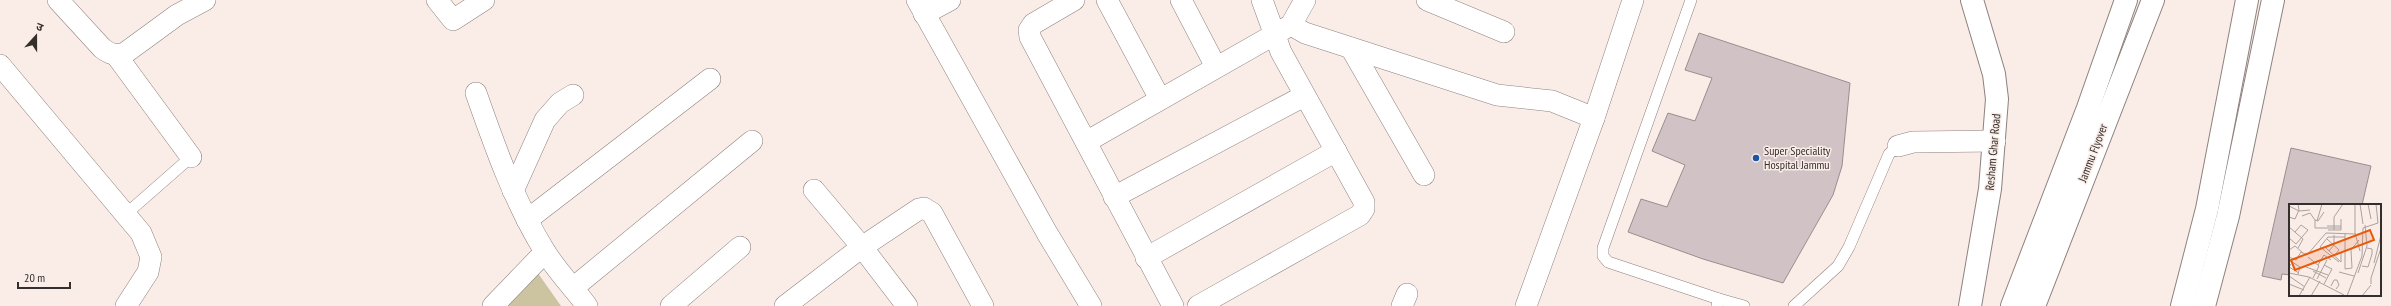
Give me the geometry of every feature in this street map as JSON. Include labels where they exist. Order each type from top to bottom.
[{"type":"main road","name":"Resham Ghar Road","points":[[1970,306],[1990,189],[1995,141],[1997,99],[1994,74],[1972,0]]},
{"type":"main road","name":"Jammu Flyover","points":[[2012,306],[2088,108],[2126,0]]},
{"type":"main road","name":"Jammu Flyover","points":[[2034,306],[2153,0]]},
{"type":"main road","points":[[2182,306],[2207,209],[2247,0]]},
{"type":"main road","points":[[2204,306],[2228,216],[2273,0]]},
{"type":"street","points":[[58,0],[102,48],[109,54],[116,55],[125,53],[176,15],[205,0]]},
{"type":"street","points":[[437,0],[453,20],[484,0]]},
{"type":"street","points":[[950,0],[920,7],[1047,233],[1092,306]]},
{"type":"street","points":[[1074,0],[1033,24],[1029,30],[1030,37],[1146,258],[1173,306]]},
{"type":"street","points":[[1107,0],[1160,99]]},
{"type":"street","points":[[1181,0],[1216,67]]},
{"type":"street","points":[[1198,306],[1360,215],[1364,208],[1364,202],[1281,52],[1283,30],[1262,0]]},
{"type":"street","points":[[1086,142],[1283,30],[1305,0]]},
{"type":"street","points":[[1427,0],[1504,32]]},
{"type":"street","points":[[1526,306],[1594,118],[1633,0]]},
{"type":"street","points":[[1283,30],[1305,33],[1497,95],[1552,101],[1594,118]]},
{"type":"street","points":[[1350,48],[1424,175]]},
{"type":"street","points":[[116,55],[191,157]]},
{"type":"street","points":[[0,65],[141,233],[151,257],[148,272],[126,306]]},
{"type":"street","points":[[527,220],[710,79]]},
{"type":"street","points":[[476,93],[513,191],[527,220],[545,252],[587,306]]},
{"type":"street","points":[[513,191],[545,120],[560,103],[573,95]]},
{"type":"street","points":[[1114,197],[1304,96]]},
{"type":"street","points":[[573,288],[752,141]]},
{"type":"street","points":[[1898,146],[1913,142],[1995,141]]},
{"type":"street","points":[[1146,258],[1336,151]]},
{"type":"street","points":[[814,190],[862,246],[905,305]]},
{"type":"street","points":[[785,306],[862,246],[919,208],[928,210],[983,306]]},
{"type":"street","points":[[671,306],[740,247]]},
{"type":"street","points":[[492,306],[545,252]]},
{"type":"lane","points":[[1691,0],[1603,248],[1602,256],[1608,262],[1718,302],[1744,306]]},
{"type":"lane","points":[[1794,306],[1838,266],[1849,247],[1889,154],[1898,146]]},
{"type":"lane","points":[[126,214],[191,157]]},
{"type":"shaded area","points":[[528,259],[561,306],[484,306]]},
{"type":"building","name":"Super Speciality Hospital Jammu","points":[[1699,33],[1850,83],[1842,166],[1833,195],[1783,283],[1703,259],[1628,232],[1641,199],[1667,207],[1685,165],[1652,151],[1668,113],[1695,121],[1712,78],[1685,70]]},
{"type":"building","points":[[2291,148],[2371,166],[2362,204],[2289,204],[2289,275],[2282,274],[2281,280],[2262,276]]},
{"type":"place","name":"Super Speciality Hospital Jammu","points":[[1756,158]]}]
